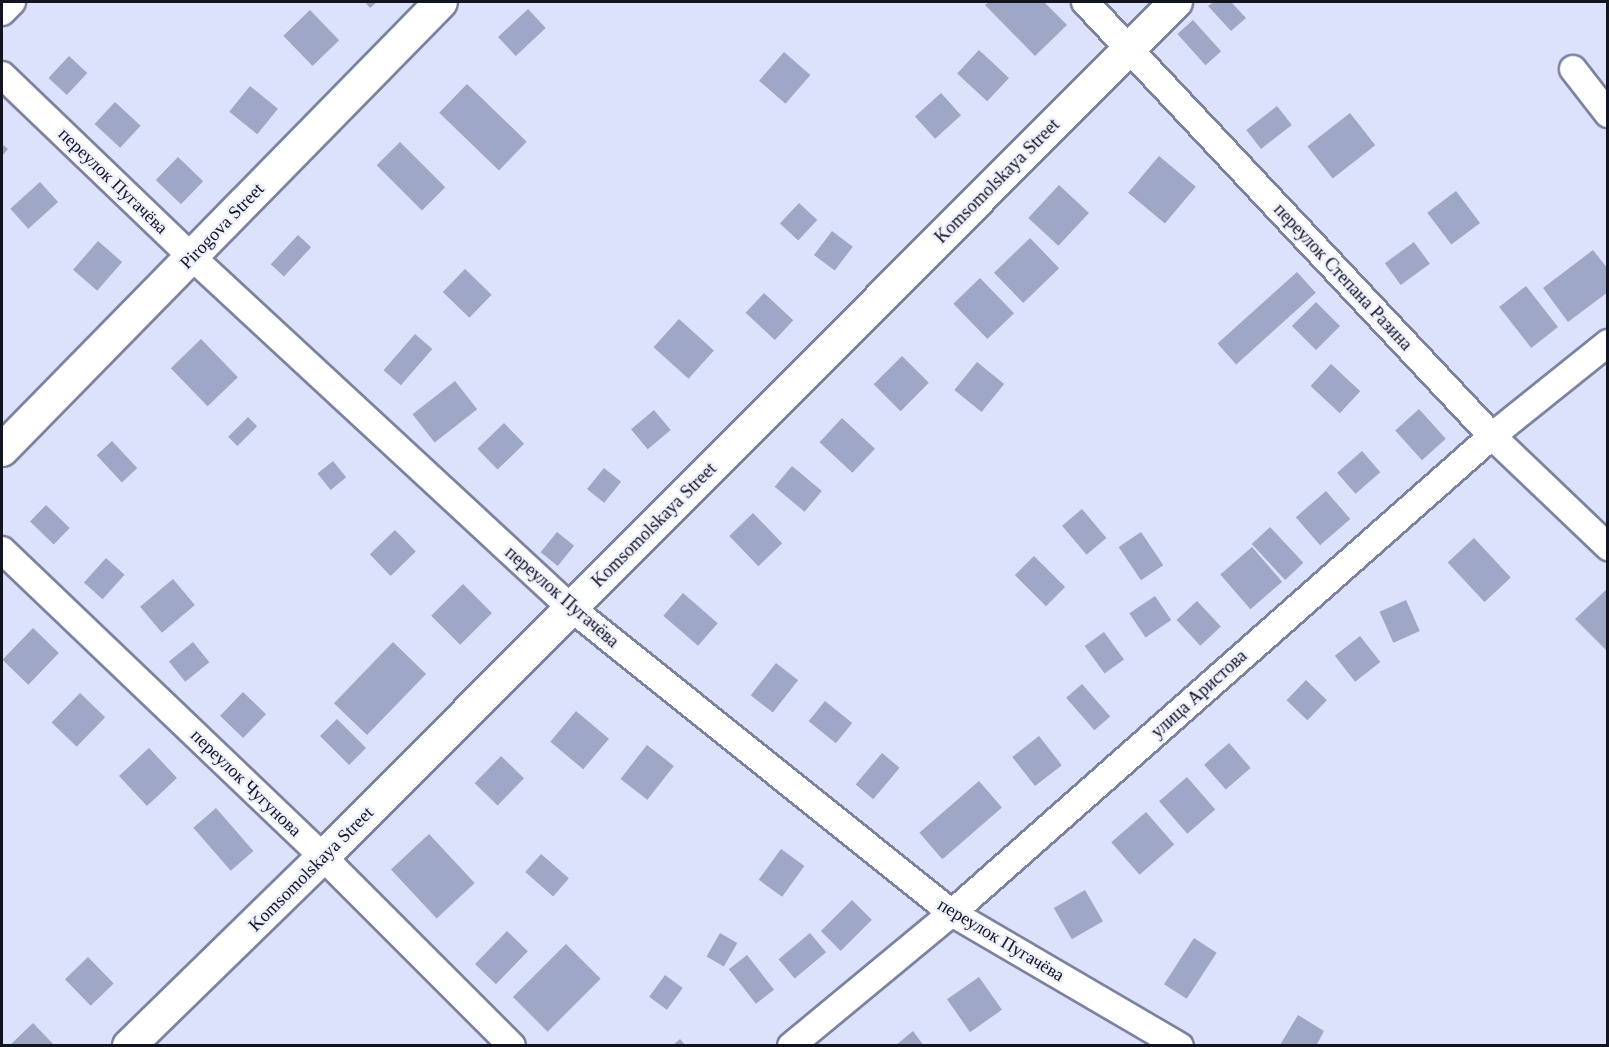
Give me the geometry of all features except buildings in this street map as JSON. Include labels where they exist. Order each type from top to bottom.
[{"type":"main road","name":"Pirogova Street","points":[[2,450],[441,2]]},
{"type":"main road","name":"Komsomolskaya Street","points":[[129,1046],[323,857],[1176,2]]},
{"type":"street","points":[[2,12],[12,2]]},
{"type":"street","name":"переулок Степана Разина","points":[[1085,2],[1492,436],[1608,547]]},
{"type":"street","points":[[1573,69],[1608,114]]},
{"type":"street","name":"переулок Пугачёва","points":[[2,75],[192,257],[571,608],[952,914],[1180,1046]]},
{"type":"street","name":"улица Аристова","points":[[791,1046],[952,914],[1492,436],[1608,343]]},
{"type":"street","name":"переулок Чугунова","points":[[2,550],[323,857],[512,1046]]}]
